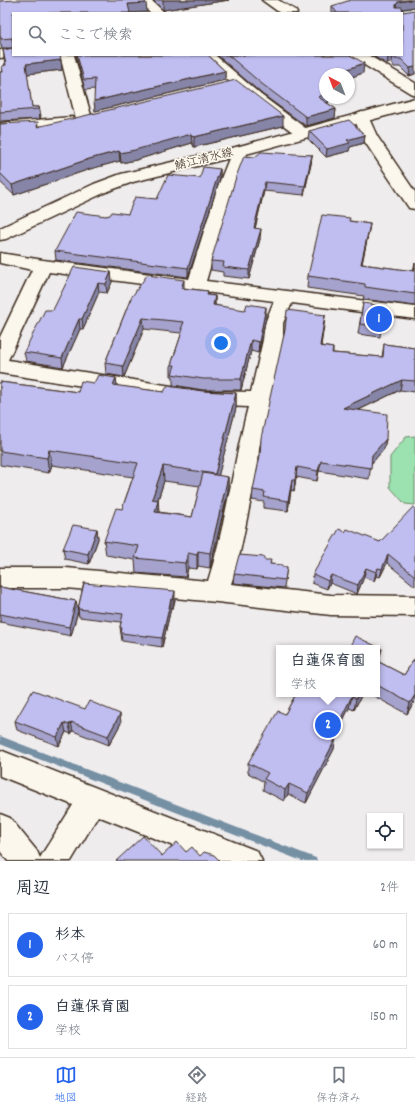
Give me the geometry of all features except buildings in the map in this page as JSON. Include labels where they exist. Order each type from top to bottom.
[{"type":"main road","points":[[269,0],[288,12]]},
{"type":"main road","points":[[0,54],[12,53]]},
{"type":"main road","points":[[360,56],[415,90]]},
{"type":"main road","name":"鯖江清水線","points":[[0,235],[100,188],[127,178],[240,151],[415,103]]},
{"type":"street","points":[[143,0],[157,12]]},
{"type":"street","points":[[67,56],[84,119]]},
{"type":"street","points":[[207,56],[256,98],[303,133]]},
{"type":"street","points":[[226,86],[240,83]]},
{"type":"street","points":[[0,128],[66,124],[99,116]]},
{"type":"street","points":[[362,117],[369,136],[415,204]]},
{"type":"street","points":[[196,285],[226,186],[240,151]]},
{"type":"street","points":[[0,258],[43,266],[415,313]]},
{"type":"street","points":[[0,358],[43,266]]},
{"type":"street","points":[[217,592],[226,562],[248,465],[248,448],[273,340],[274,323],[285,297]]},
{"type":"street","points":[[0,366],[203,398],[260,400]]},
{"type":"street","points":[[0,578],[66,578],[217,592],[331,606],[415,606]]},
{"type":"street","points":[[0,763],[247,861]]},
{"type":"street","points":[[54,861],[93,799]]},
{"type":"street","points":[[0,828],[27,861]]},
{"type":"green space","points":[[415,436],[415,505],[405,504],[390,487],[390,457],[406,437]]},
{"type":"waterway","points":[[394,10],[410,8]]},
{"type":"waterway","points":[[0,46],[12,45]]},
{"type":"waterway","points":[[0,740],[313,861]]},
{"type":"place","name":"杉本","points":[[379,319]]},
{"type":"place","name":"白蓮保育園","points":[[328,725]]}]
